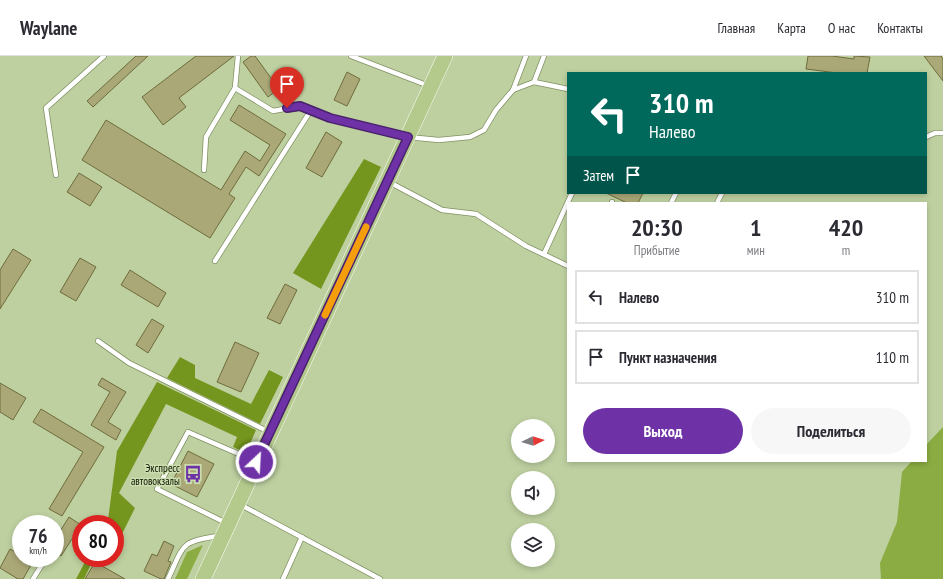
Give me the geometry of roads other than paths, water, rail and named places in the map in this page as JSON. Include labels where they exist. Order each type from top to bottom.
[{"type":"highway","points":[[203,579],[445,56]]},
{"type":"lane","points":[[56,175],[46,108],[104,56]]},
{"type":"lane","points":[[204,170],[206,137],[235,88],[238,56]]},
{"type":"lane","points":[[351,56],[430,86]]},
{"type":"lane","points":[[235,88],[273,111],[300,106],[330,118],[408,137],[439,140],[470,137],[484,130],[496,110],[513,90],[526,56]]},
{"type":"lane","points":[[534,82],[544,56]]},
{"type":"lane","points":[[513,90],[534,82],[567,89]]},
{"type":"lane","points":[[215,261],[311,110]]},
{"type":"lane","points":[[927,136],[934,133],[943,134]]},
{"type":"lane","points":[[387,181],[442,210],[476,214],[526,246],[567,266]]},
{"type":"lane","points":[[544,254],[567,204]]},
{"type":"lane","points":[[98,341],[129,363],[270,432]]},
{"type":"lane","points":[[225,529],[157,489],[188,432],[256,462]]},
{"type":"lane","points":[[237,503],[380,579]]},
{"type":"lane","points":[[168,579],[183,546],[196,539],[225,529]]},
{"type":"lane","points":[[283,579],[302,537]]},
{"type":"lane","points":[[33,579],[40,567]]},
{"type":"place","name":"Экспресс автовокзалы","points":[[193,474]]}]
